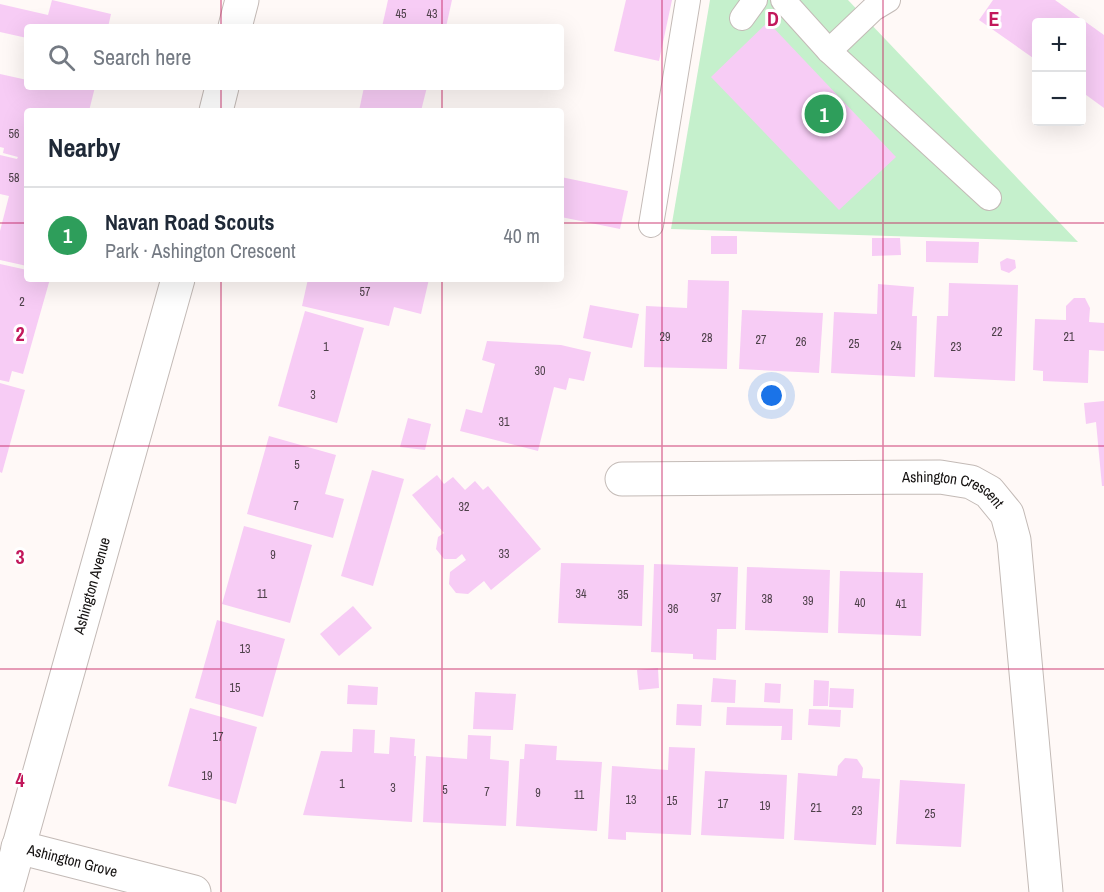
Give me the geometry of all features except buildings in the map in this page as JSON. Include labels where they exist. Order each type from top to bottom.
[{"type":"street","points":[[236,24],[242,0]]},
{"type":"street","points":[[217,108],[221,90]]},
{"type":"street","name":"Ashington Avenue","points":[[6,892],[177,282]]},
{"type":"street","name":"Ashington Crescent","points":[[622,479],[940,477],[971,482],[989,492],[1007,514],[1014,540],[1046,892]]},
{"type":"street","name":"Ashington Grove","points":[[18,847],[194,892]]},
{"type":"lane","points":[[651,225],[688,0]]},
{"type":"lane","points":[[783,0],[829,51],[989,198]]},
{"type":"lane","points":[[829,51],[873,9],[888,0]]},
{"type":"green space","points":[[710,0],[848,0],[1078,242],[671,229]]},
{"type":"place","name":"Navan Road Scouts","points":[[824,114]]}]
